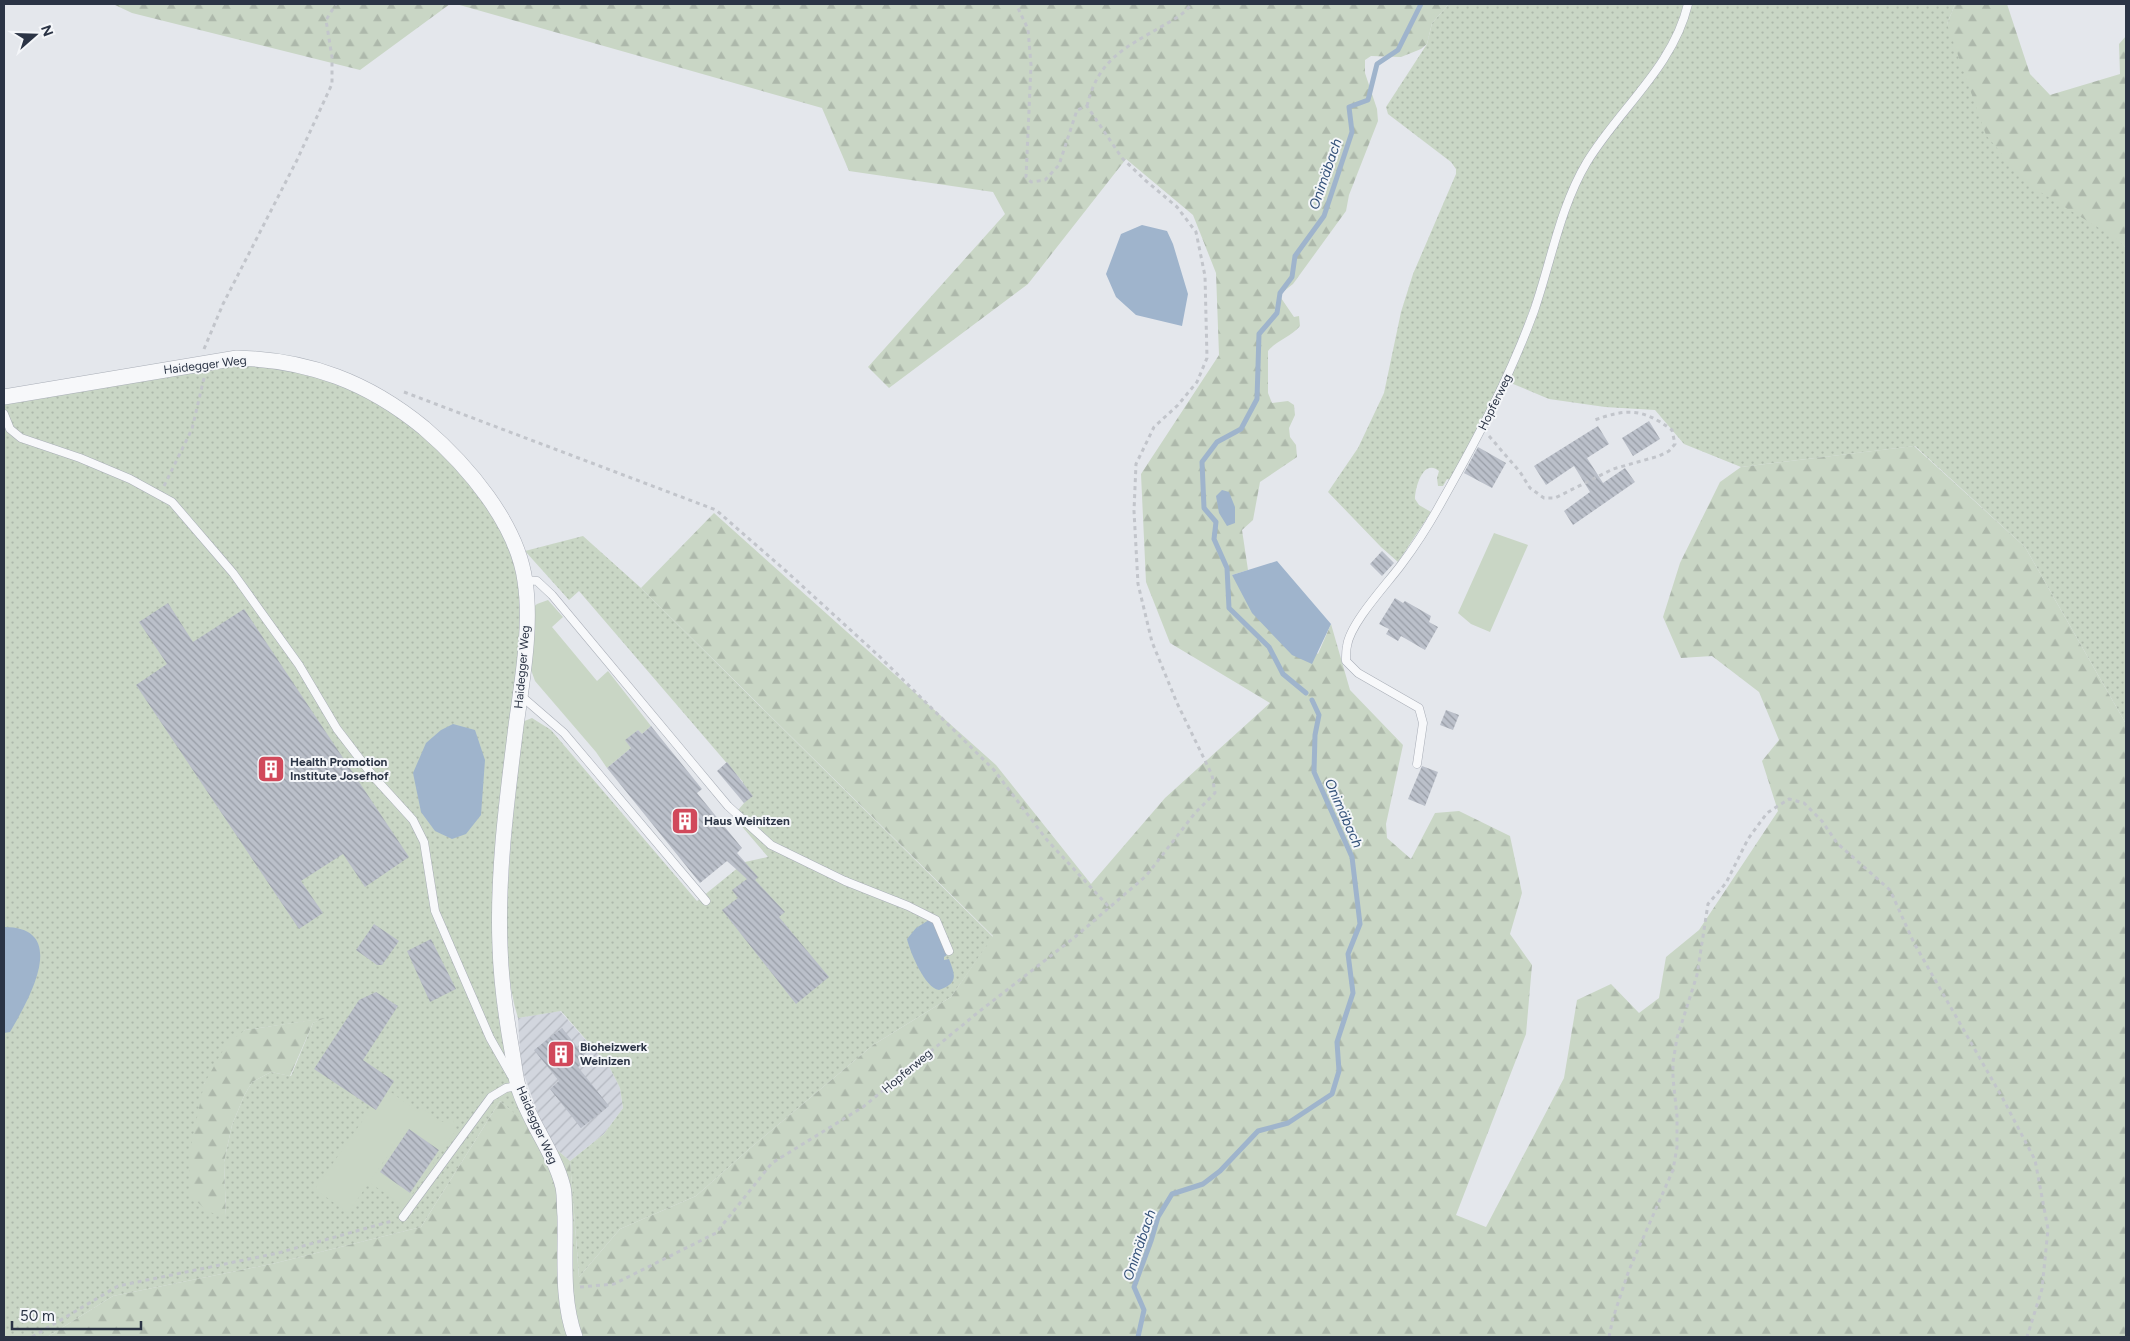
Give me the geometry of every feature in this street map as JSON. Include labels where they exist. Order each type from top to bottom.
[{"type":"street","name":"Haidegger Weg","points":[[4,397],[237,358],[266,359],[293,363],[356,385],[385,400],[409,416],[454,456],[478,482],[497,509],[518,554],[525,580],[527,635],[510,775],[499,901],[504,1008],[518,1086],[553,1160],[563,1188],[566,1288],[569,1320],[575,1337]]},
{"type":"lane","name":"Hopferweg","points":[[1417,764],[1424,724],[1419,708],[1358,673],[1346,661],[1346,644],[1362,614],[1420,537],[1483,428],[1508,375],[1534,311],[1568,202],[1578,181],[1596,150],[1651,78],[1670,49],[1688,4]]},
{"type":"lane","points":[[4,414],[10,429],[21,438],[80,458],[130,479],[172,502],[233,573],[299,665],[337,729],[373,776],[412,820],[424,842],[435,911],[490,1038],[518,1086],[506,1088],[491,1097],[403,1217]]},
{"type":"lane","points":[[525,580],[537,581],[552,595],[728,806],[771,845],[845,881],[908,906],[936,920],[949,950]]},
{"type":"lane","points":[[520,695],[564,733],[706,901]]},
{"type":"path","points":[[213,350],[204,352],[203,347],[297,160],[332,84],[332,56],[326,20],[336,4]]},
{"type":"path","points":[[1016,4],[1028,29],[1031,65],[1026,177],[1031,182],[1045,180],[1059,165],[1076,110],[1087,106],[1098,74],[1110,60],[1129,46],[1174,19],[1191,4]]},
{"type":"path","name":"Hopferweg","points":[[566,1288],[614,1284],[716,1233],[772,1163],[863,1107],[1146,876],[1195,813],[1215,793],[1212,775],[1177,703],[1152,642],[1138,584],[1134,511],[1136,464],[1154,427],[1178,405],[1197,382],[1207,358],[1205,276],[1202,258],[1196,232],[1177,207],[1122,158],[1087,106]]},
{"type":"path","points":[[158,494],[169,479],[192,429],[201,395],[205,363]]},
{"type":"path","points":[[396,388],[716,510],[879,656],[994,770],[1047,840],[1109,908]]},
{"type":"path","points":[[1483,428],[1520,472],[1530,488],[1544,498],[1555,498],[1612,469],[1659,456],[1669,451],[1675,444],[1672,430],[1655,417],[1634,411],[1613,413],[1592,421]]},
{"type":"path","points":[[1609,1337],[1628,1270],[1673,1170],[1677,1147],[1677,1116],[1673,1062],[1677,1038],[1697,976],[1708,904],[1726,883],[1748,839],[1767,813],[1790,799],[1804,803],[1822,821],[1837,843],[1890,890],[1914,943],[2002,1097],[2035,1160],[2048,1229],[2042,1289],[2027,1337]]},
{"type":"path","points":[[32,1337],[118,1286],[278,1253],[403,1217]]},
{"type":"shaded area","points":[[560,1011],[609,1066],[620,1088],[623,1108],[604,1134],[570,1161],[548,1142],[522,1069],[519,1038],[518,1018]]},
{"type":"green space","points":[[113,4],[450,4],[360,70],[132,13]]},
{"type":"green space","points":[[456,4],[1449,4],[1432,23],[1427,44],[1421,49],[1401,57],[1371,56],[1365,60],[1365,73],[1377,109],[1378,121],[1349,195],[1346,211],[1293,284],[1279,295],[1294,317],[1299,316],[1300,326],[1268,351],[1268,393],[1272,403],[1288,401],[1294,405],[1295,415],[1289,428],[1290,437],[1296,445],[1297,457],[1260,482],[1253,520],[1242,530],[1248,570],[1232,575],[1318,654],[1331,624],[1350,690],[1403,745],[1386,824],[1387,838],[1411,859],[1435,813],[1459,811],[1510,836],[1522,893],[1510,934],[1532,965],[1526,1034],[1456,1215],[1486,1227],[1564,1078],[1577,1000],[1611,984],[1639,1013],[1659,998],[1666,957],[1699,930],[1778,811],[1762,761],[1779,740],[1759,692],[1712,656],[1681,658],[1663,617],[1680,563],[1720,482],[1741,467],[1914,446],[2025,547],[2126,724],[2126,1337],[47,1337],[113,1296],[276,1263],[421,1227],[500,1101],[570,1161],[579,1277],[620,1229],[696,1196],[873,1045],[951,997],[993,936],[641,588],[714,513],[996,765],[1091,884],[1165,798],[1270,703],[1170,643],[1146,582],[1141,474],[1219,355],[1216,273],[1193,215],[1126,159],[1028,284],[889,388],[868,367],[1005,214],[993,192],[849,171],[822,108]]},
{"type":"green space","points":[[1449,4],[1685,4],[1666,48],[1639,88],[1592,150],[1568,205],[1500,386],[1450,480],[1447,479],[1443,486],[1438,486],[1437,478],[1439,471],[1433,468],[1424,471],[1421,476],[1416,488],[1415,499],[1419,505],[1431,512],[1398,562],[1328,492],[1358,448],[1384,393],[1401,312],[1413,274],[1456,174],[1456,169],[1451,162],[1388,114],[1386,107],[1427,44],[1432,23]]},
{"type":"green space","points":[[1688,4],[1955,4],[1947,24],[2126,248],[2126,724],[2025,547],[1915,446],[1741,467],[1684,444],[1655,410],[1605,407],[1549,399],[1506,381],[1577,181],[1661,63]]},
{"type":"green space","points":[[1955,4],[2007,4],[2030,74],[2050,95],[2120,74],[2119,44],[2126,36],[2126,248],[2120,241],[2027,184],[1986,135],[1947,24]]},
{"type":"green space","points":[[266,359],[385,400],[478,482],[525,580],[499,901],[518,1086],[541,1137],[500,1101],[421,1227],[276,1263],[113,1296],[47,1337],[4,1337],[4,396]],"holes":[[[321,1019],[313,1023],[291,1076],[271,1072],[252,1082],[244,1096],[232,1125],[224,1162],[226,1217],[204,1084],[245,1030]]]},
{"type":"green space","points":[[1494,533],[1528,545],[1490,632],[1471,624],[1458,613]]},
{"type":"green space","points":[[583,536],[641,588],[993,937],[951,997],[873,1045],[696,1196],[620,1229],[579,1277],[570,1161],[604,1134],[623,1108],[620,1088],[609,1066],[561,1011],[518,1018],[509,978],[507,917],[514,805],[522,722],[532,718],[551,730],[697,901],[745,862],[768,857],[733,816],[745,802],[743,782],[579,591],[569,600],[525,551]]},
{"type":"green space","points":[[548,600],[563,617],[552,627],[597,681],[608,671],[651,726],[642,734],[638,730],[626,740],[631,748],[607,768],[596,752],[535,681],[530,667],[531,609],[537,604]]},
{"type":"green space","points":[[325,1018],[313,1023],[290,1076],[271,1072],[252,1082],[232,1125],[224,1162],[226,1218],[207,1211],[189,1194],[190,1151],[204,1084],[226,1045],[245,1030]]},
{"type":"green space","points":[[388,1090],[418,1112],[421,1108],[442,1122],[453,1119],[456,1130],[404,1206],[370,1183],[388,1155],[348,1213],[315,1189],[372,1107],[375,1109]]},
{"type":"water","points":[[1142,225],[1167,231],[1173,244],[1188,294],[1182,326],[1136,315],[1116,297],[1106,274],[1121,234]]},
{"type":"water","points":[[1222,490],[1229,492],[1235,507],[1235,523],[1227,526],[1219,513],[1216,496]]},
{"type":"water","points":[[1277,561],[1331,624],[1312,664],[1292,655],[1252,613],[1232,575]]},
{"type":"water","points":[[453,724],[475,730],[485,760],[481,815],[466,834],[452,839],[435,831],[421,812],[413,773],[426,743],[441,730]]},
{"type":"water","points":[[929,920],[934,922],[947,955],[944,957],[944,960],[949,959],[954,974],[953,981],[939,990],[934,988],[924,976],[911,952],[907,939],[916,928]]},
{"type":"water","points":[[4,927],[24,930],[36,939],[40,952],[39,968],[26,1003],[10,1032],[4,1033]]},
{"type":"building","points":[[1649,421],[1660,439],[1633,456],[1622,438]]},
{"type":"building","points":[[1598,426],[1609,444],[1587,458],[1603,483],[1625,468],[1635,482],[1573,525],[1564,511],[1590,492],[1574,466],[1546,485],[1534,466]]},
{"type":"building","points":[[1478,447],[1506,463],[1492,488],[1464,473]]},
{"type":"building","points":[[1382,551],[1394,563],[1382,576],[1370,564]]},
{"type":"building","points":[[1395,598],[1403,603],[1405,601],[1431,616],[1429,622],[1438,627],[1425,650],[1401,636],[1398,641],[1386,634],[1389,629],[1379,624]]},
{"type":"building","name":"Health Promotion Institute Josefhof","points":[[168,603],[193,642],[244,609],[409,857],[365,887],[343,854],[301,881],[323,913],[299,929],[136,685],[167,664],[139,622]]},
{"type":"building","points":[[1446,710],[1459,715],[1453,730],[1440,725]]},
{"type":"building","name":"Haus Weinitzen","points":[[651,726],[702,789],[697,793],[742,848],[737,853],[758,877],[755,880],[785,912],[779,917],[829,977],[796,1004],[722,910],[738,898],[732,890],[747,879],[727,861],[700,883],[607,768],[631,748],[625,740],[638,730],[642,734]]},
{"type":"building","points":[[727,762],[753,796],[744,803],[717,771]]},
{"type":"building","points":[[1422,766],[1438,772],[1425,806],[1408,799]]},
{"type":"building","points":[[374,924],[399,941],[382,965],[377,965],[356,950]]},
{"type":"building","points":[[431,939],[456,989],[430,1002],[407,951]]},
{"type":"building","points":[[376,992],[398,1006],[363,1060],[394,1081],[376,1110],[314,1069],[359,1000]]},
{"type":"building","points":[[562,1028],[587,1059],[578,1067],[609,1106],[581,1128],[550,1089],[559,1081],[534,1050]]},
{"type":"building","points":[[409,1129],[439,1150],[410,1193],[380,1172]]},
{"type":"waterway","name":"Onimäbach","points":[[1306,693],[1283,674],[1269,647],[1229,608],[1227,568],[1214,539],[1216,522],[1204,508],[1202,462],[1217,442],[1241,429],[1257,399],[1259,334],[1277,313],[1280,293],[1292,277],[1295,256],[1324,216],[1352,132],[1349,107],[1368,100],[1377,64],[1398,50],[1421,4]]},
{"type":"waterway","name":"Onimäbach","points":[[1138,1337],[1144,1310],[1134,1287],[1158,1217],[1172,1194],[1203,1184],[1220,1171],[1258,1131],[1288,1123],[1332,1094],[1339,1071],[1337,1042],[1353,993],[1348,954],[1360,924],[1352,857],[1314,772],[1315,735],[1319,715],[1312,700]]},
{"type":"place","name":"Health Promotion Institute Josefhof","points":[[271,769]]},
{"type":"place","name":"Haus Weinitzen","points":[[685,821]]},
{"type":"place","name":"Bioheizwerk Weinizen","points":[[561,1054]]}]
